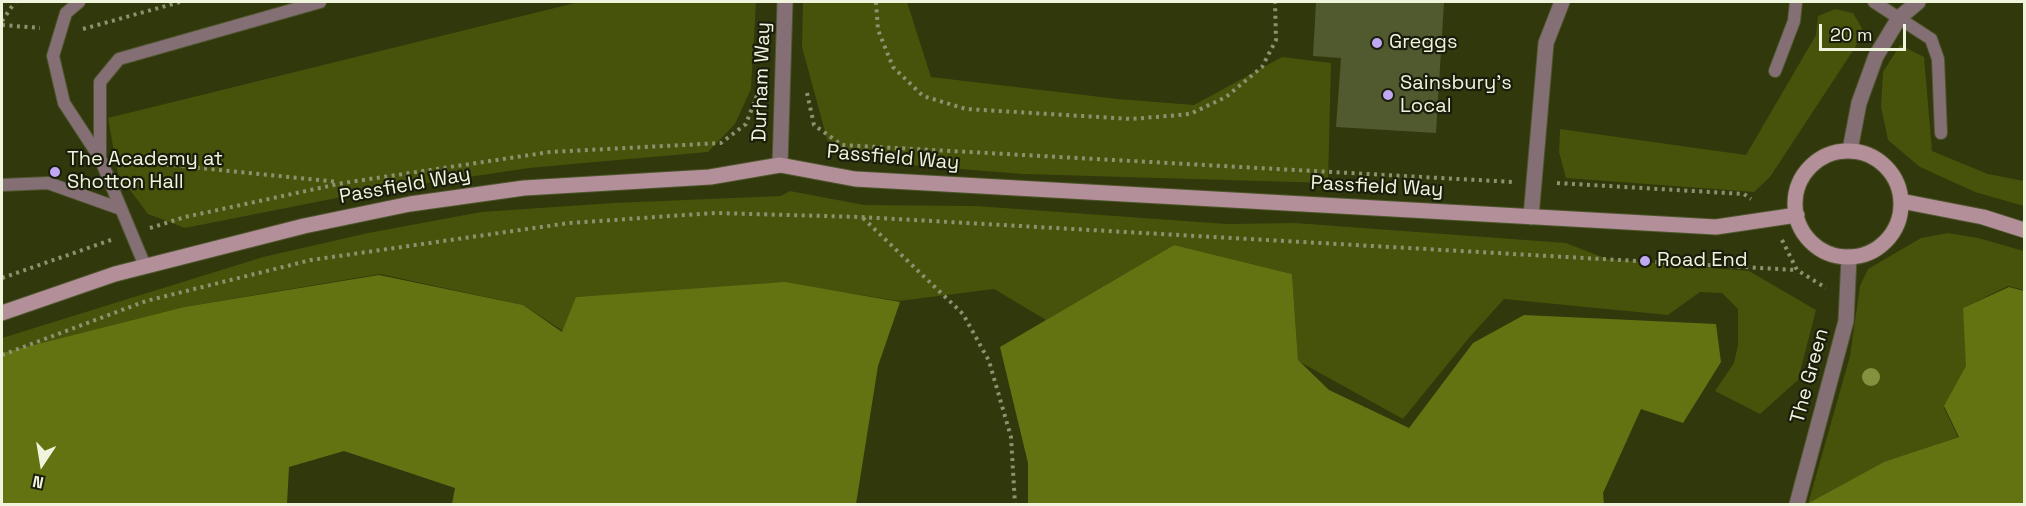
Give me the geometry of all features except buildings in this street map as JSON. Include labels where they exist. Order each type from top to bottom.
[{"type":"street","name":"Durham Way","points":[[780,165],[785,2]]},
{"type":"street","points":[[1531,217],[1546,43],[1558,2]]},
{"type":"street","points":[[1850,150],[1859,103],[1876,56],[1899,18],[1917,2]]},
{"type":"street","points":[[1850,150],[1869,154],[1887,167],[1897,182],[1901,201],[1900,218],[1892,235],[1882,245],[1866,254],[1849,257],[1830,254],[1805,237],[1797,215],[1796,190],[1803,173],[1824,156],[1850,150]]},
{"type":"street","name":"Passfield Way","points":[[2,313],[145,266],[304,226],[410,204],[524,188],[710,177],[780,165],[855,179],[1716,227],[1797,215]]},
{"type":"street","points":[[1901,201],[1983,217],[2025,230]]},
{"type":"street","name":"The Green","points":[[1797,504],[1846,321],[1849,257]]},
{"type":"lane","points":[[79,2],[66,14],[52,56],[64,103],[100,158],[145,266]]},
{"type":"lane","points":[[100,158],[100,82],[120,59],[320,2]]},
{"type":"lane","points":[[1775,71],[1794,21],[1796,2]]},
{"type":"lane","points":[[1874,2],[1931,39],[1938,59],[1941,134]]},
{"type":"lane","points":[[2,185],[48,183],[121,209]]},
{"type":"path","points":[[2,21],[15,2]]},
{"type":"path","points":[[876,2],[878,30],[893,67],[923,96],[966,109],[1132,119],[1190,114],[1226,97],[1262,66],[1276,40],[1275,2]]},
{"type":"path","points":[[171,222],[343,183],[550,152],[721,143],[746,124],[759,88]]},
{"type":"path","points":[[806,90],[814,125],[842,145],[1514,182]]},
{"type":"path","points":[[100,158],[343,183]]},
{"type":"path","points":[[2,355],[146,301],[311,260],[569,223],[716,213],[861,217],[1797,270]]},
{"type":"path","points":[[862,217],[963,315],[989,361],[1011,436],[1015,504]]},
{"type":"path","points":[[2,278],[83,249]]},
{"type":"green space","points":[[579,2],[756,2],[751,89],[735,124],[708,152],[529,168],[362,193],[185,228],[148,214],[118,174],[108,118]]},
{"type":"green space","points":[[803,2],[907,2],[931,77],[1118,99],[1194,105],[1282,57],[1331,63],[1328,183],[1023,174],[859,161],[830,150],[802,47]]},
{"type":"green space","points":[[1835,9],[1853,13],[1862,28],[1856,46],[1770,177],[1754,192],[1566,178],[1559,152],[1560,129],[1746,155],[1816,35],[1818,16]]},
{"type":"green space","points":[[1900,45],[1924,57],[1932,151],[1988,174],[2024,181],[2024,206],[1975,192],[1920,167],[1888,140],[1881,107],[1883,72]]},
{"type":"green space","points":[[790,191],[864,205],[976,206],[1227,224],[1295,223],[1566,243],[1607,259],[1749,271],[1816,310],[1798,380],[1760,414],[1715,391],[1734,363],[1738,345],[1738,309],[1722,293],[1700,292],[1668,315],[1504,299],[1403,419],[1298,361],[1292,274],[1174,245],[1046,320],[994,289],[899,301],[786,283],[577,297],[563,331],[523,305],[380,274],[184,307],[2,353],[2,338],[263,257],[368,233],[481,212],[613,203],[781,196]]},
{"type":"green space","points":[[1948,233],[1978,238],[2024,251],[2024,290],[2008,286],[1963,308],[1968,363],[1944,408],[1958,437],[1884,463],[1808,504],[1850,356],[1860,286],[1868,269],[1921,238]]},
{"type":"green space","points":[[1174,245],[1292,274],[1298,360],[1329,390],[1409,428],[1473,343],[1524,315],[1716,324],[1721,362],[1683,423],[1641,409],[1603,493],[1604,504],[1028,504],[1028,463],[1000,347]]},
{"type":"green space","points":[[379,275],[523,305],[562,332],[576,297],[785,282],[900,302],[878,366],[856,504],[452,504],[455,488],[344,451],[289,467],[287,504],[2,504],[2,353],[184,307]]},
{"type":"green space","points":[[2009,287],[2024,291],[2024,504],[1807,504],[1884,462],[1959,437],[1944,406],[1966,366],[1963,308]]},
{"type":"place","name":"Greggs","points":[[1377,43]]},
{"type":"place","name":"Sainsbury's Local","points":[[1388,95]]},
{"type":"place","name":"The Academy at Shotton Hall","points":[[55,172]]},
{"type":"place","name":"Road End","points":[[1645,261]]}]
